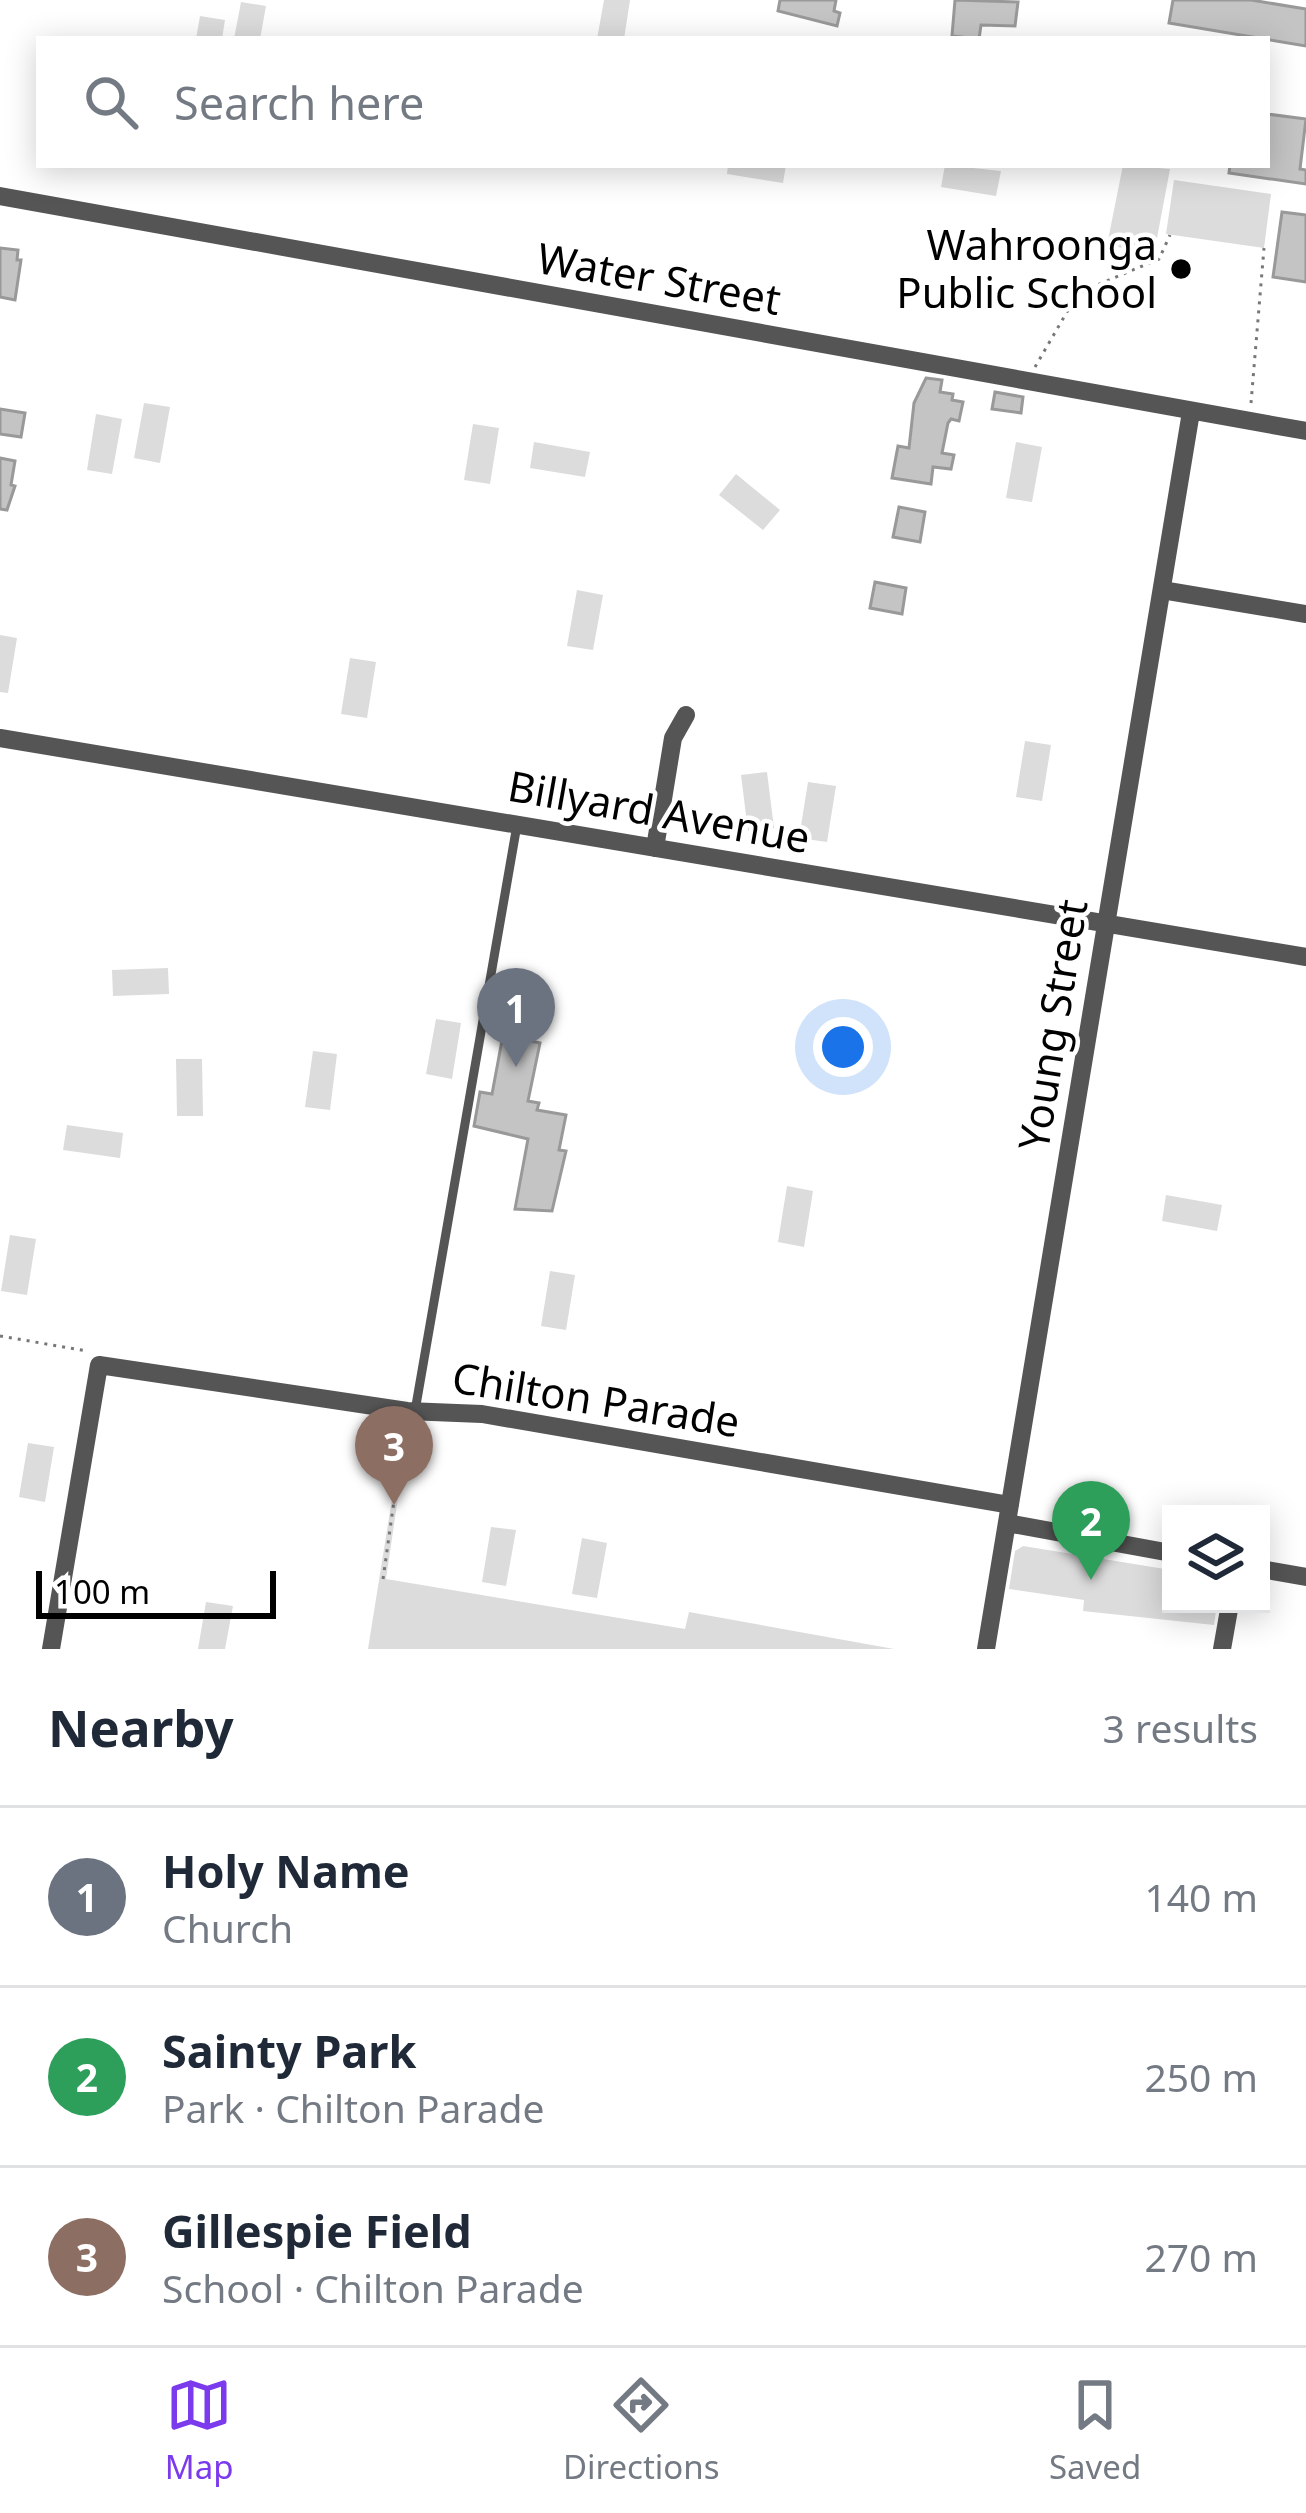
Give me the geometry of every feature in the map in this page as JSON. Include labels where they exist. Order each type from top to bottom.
[{"type":"street","name":"Water Street","points":[[0,196],[1306,431]]},
{"type":"street","name":"Young Street","points":[[986,1649],[1192,412]]},
{"type":"street","points":[[1162,590],[1306,614]]},
{"type":"street","points":[[655,848],[673,738],[686,715]]},
{"type":"street","name":"Billyard Avenue","points":[[0,738],[1306,957]]},
{"type":"street","points":[[51,1649],[99,1364]]},
{"type":"street","name":"Chilton Parade","points":[[99,1364],[411,1411],[482,1414],[1009,1514],[1162,1551]]},
{"type":"street","points":[[1270,1571],[1306,1577]]},
{"type":"street","points":[[1222,1649],[1228,1613]]},
{"type":"lane","points":[[411,1411],[518,825]]},
{"type":"path","points":[[1034,369],[1078,293],[1159,259],[1170,235]]},
{"type":"path","points":[[1249,423],[1264,248]]},
{"type":"path","points":[[0,1336],[88,1352],[99,1364]]},
{"type":"path","points":[[383,1579],[411,1411]]},
{"type":"shaded area","points":[[604,0],[630,0],[624,36],[598,36]]},
{"type":"shaded area","points":[[241,2],[266,6],[261,36],[235,36]]},
{"type":"shaded area","points":[[200,16],[225,20],[222,36],[197,36]]},
{"type":"shaded area","points":[[728,168],[786,168],[783,183],[727,174]]},
{"type":"shaded area","points":[[944,168],[1001,171],[996,196],[941,187]]},
{"type":"shaded area","points":[[1122,168],[1170,169],[1154,254],[1107,245]]},
{"type":"shaded area","points":[[1174,180],[1271,194],[1264,248],[1166,234]]},
{"type":"shaded area","points":[[144,403],[170,407],[160,463],[134,458]]},
{"type":"shaded area","points":[[96,414],[122,419],[112,474],[87,470]]},
{"type":"shaded area","points":[[473,424],[499,428],[490,484],[464,480]]},
{"type":"shaded area","points":[[534,442],[590,452],[585,477],[530,468]]},
{"type":"shaded area","points":[[1016,442],[1042,447],[1032,502],[1006,498]]},
{"type":"shaded area","points":[[736,474],[780,510],[763,530],[719,495]]},
{"type":"shaded area","points":[[577,590],[603,595],[593,650],[567,646]]},
{"type":"shaded area","points":[[0,635],[17,638],[8,693],[0,692]]},
{"type":"shaded area","points":[[350,658],[376,662],[367,718],[341,714]]},
{"type":"shaded area","points":[[1025,741],[1051,745],[1042,801],[1016,797]]},
{"type":"shaded area","points":[[767,772],[774,828],[748,831],[741,775]]},
{"type":"shaded area","points":[[808,782],[836,786],[827,842],[799,838]]},
{"type":"shaded area","points":[[168,968],[169,994],[113,996],[112,970]]},
{"type":"shaded area","points":[[436,1019],[461,1023],[452,1079],[426,1074]]},
{"type":"shaded area","points":[[313,1051],[337,1054],[330,1110],[305,1107]]},
{"type":"shaded area","points":[[176,1059],[202,1059],[203,1116],[177,1116]]},
{"type":"shaded area","points":[[67,1125],[123,1133],[120,1158],[63,1150]]},
{"type":"shaded area","points":[[787,1186],[813,1191],[804,1247],[778,1242]]},
{"type":"shaded area","points":[[1166,1195],[1222,1205],[1217,1231],[1162,1221]]},
{"type":"shaded area","points":[[10,1235],[36,1239],[27,1295],[1,1291]]},
{"type":"shaded area","points":[[550,1271],[575,1275],[566,1330],[541,1326]]},
{"type":"shaded area","points":[[403,1430],[408,1430],[386,1579],[685,1629],[689,1612],[894,1649],[368,1649]]},
{"type":"shaded area","points":[[28,1443],[54,1447],[45,1502],[19,1497]]},
{"type":"shaded area","points":[[491,1527],[516,1530],[506,1586],[482,1582]]},
{"type":"shaded area","points":[[582,1538],[607,1543],[597,1598],[572,1594]]},
{"type":"shaded area","points":[[1023,1546],[1162,1569],[1162,1613],[1216,1613],[1214,1625],[1083,1611],[1084,1600],[1009,1589],[1015,1551]]},
{"type":"shaded area","points":[[206,1602],[233,1606],[225,1649],[198,1649]]},
{"type":"building","points":[[780,0],[836,0],[837,26],[778,11]]},
{"type":"building","points":[[955,0],[1018,2],[1015,26],[981,25],[979,36],[952,36]]},
{"type":"building","points":[[1173,0],[1251,0],[1306,9],[1306,46],[1270,40],[1270,36],[1169,23]]},
{"type":"building","points":[[1270,114],[1306,119],[1300,169],[1306,170],[1306,184],[1229,173],[1230,168],[1270,168]]},
{"type":"building","points":[[1282,212],[1306,215],[1306,282],[1273,277]]},
{"type":"building","points":[[0,248],[18,250],[17,260],[21,260],[15,300],[0,297]]},
{"type":"building","points":[[926,378],[942,380],[940,392],[963,402],[959,421],[948,423],[942,453],[954,455],[951,469],[933,467],[931,484],[892,478],[898,446],[909,448],[914,403]]},
{"type":"building","points":[[995,392],[1023,397],[1021,413],[992,409]]},
{"type":"building","points":[[0,409],[25,413],[21,437],[0,434]]},
{"type":"building","points":[[0,458],[15,461],[11,485],[15,486],[7,510],[0,509]]},
{"type":"building","points":[[899,507],[925,512],[920,542],[893,537]]},
{"type":"building","points":[[875,582],[906,588],[902,614],[870,608]]},
{"type":"building","points":[[503,1035],[540,1043],[528,1101],[539,1103],[537,1110],[566,1115],[559,1150],[566,1151],[552,1211],[515,1209],[528,1139],[474,1126],[480,1092],[492,1094]]},
{"type":"place","name":"Wahroonga Public School","points":[[1181,269]]},
{"type":"place","name":"Holy Name","points":[[516,1067]]},
{"type":"place","name":"Gillespie Field","points":[[394,1505]]},
{"type":"place","name":"Sainty Park","points":[[1091,1580]]}]
